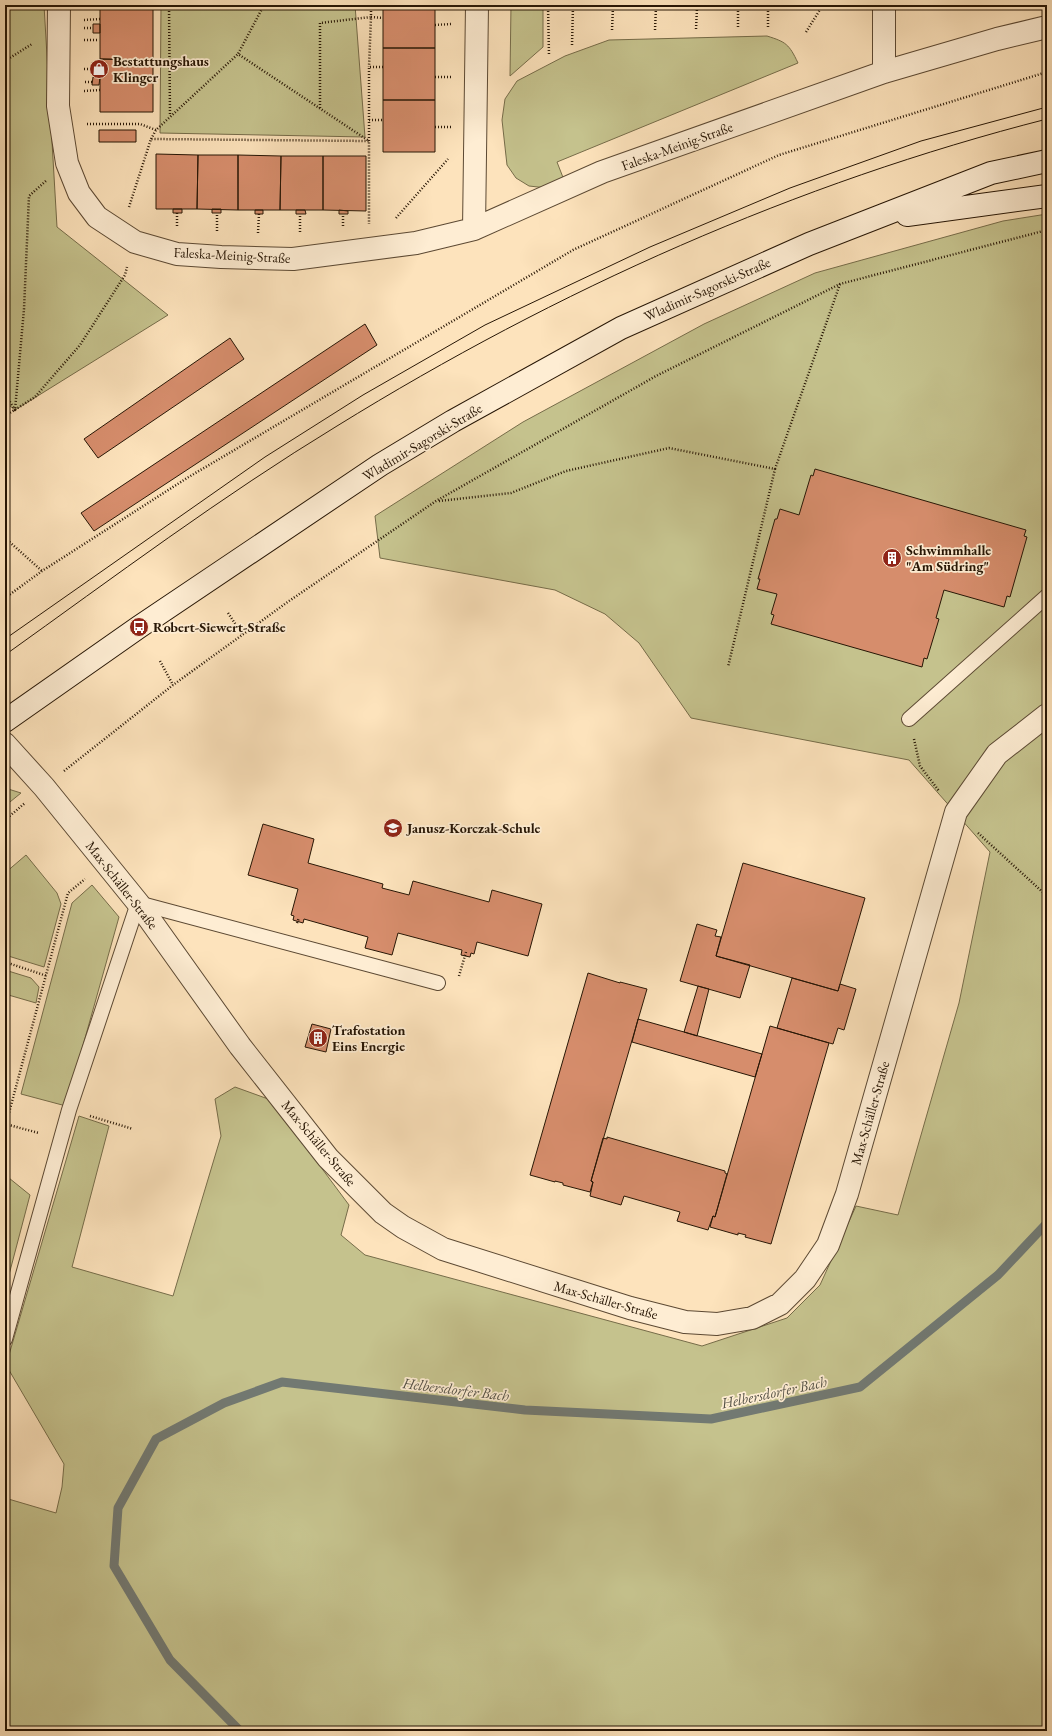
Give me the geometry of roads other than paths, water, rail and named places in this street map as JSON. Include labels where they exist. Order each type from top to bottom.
[{"type":"street","name":"Faleska-Meinig-Straße","points":[[59,5],[58,82],[60,125],[67,163],[79,193],[97,217],[127,238],[177,254],[293,259],[416,243],[474,229],[602,172],[884,72],[997,39],[1047,27]]},
{"type":"street","points":[[474,229],[477,5]]},
{"type":"street","points":[[884,5],[884,72]]},
{"type":"street","name":"Wladimir-Sagorski-Straße","points":[[5,721],[139,627],[380,465],[453,421],[621,328],[809,244],[991,173],[1047,161]]},
{"type":"street","name":"Wladimir-Sagorski-Straße","points":[[872,220],[1047,196]]},
{"type":"street","name":"Max-Schäller-Straße","points":[[5,744],[44,787],[138,903],[240,1046],[328,1158],[367,1198],[398,1224],[443,1249],[491,1266],[630,1308],[678,1320],[717,1324],[752,1318],[780,1304],[805,1279],[828,1245],[847,1194],[956,812],[997,754],[1047,715]]},
{"type":"lane","points":[[909,719],[1047,596]]},
{"type":"lane","points":[[5,1339],[69,1110],[138,903],[438,983]]},
{"type":"waterway","name":"Helbersdorfer Bach","points":[[240,1731],[170,1660],[114,1566],[118,1508],[156,1439],[224,1403],[282,1382],[525,1410],[711,1419],[860,1387],[998,1275],[1047,1223]]},
{"type":"tram line","points":[[5,639],[265,457],[363,395],[485,325],[650,247],[790,188],[921,141],[1047,107]]},
{"type":"tram line","points":[[5,655],[252,480],[420,376],[505,330],[592,286],[680,246],[770,208],[861,175],[953,145],[1047,119]]},
{"type":"place","name":"Bestattungshaus Klinger","points":[[99,69]]},
{"type":"place","name":"Schwimmhalle \"Am Südring\"","points":[[892,558]]},
{"type":"place","name":"Robert-Siewert-Straße","points":[[139,627]]},
{"type":"place","name":"Janusz-Korczak-Schule","points":[[393,828]]},
{"type":"place","name":"Trafostation Eins Energie","points":[[318,1038]]}]
